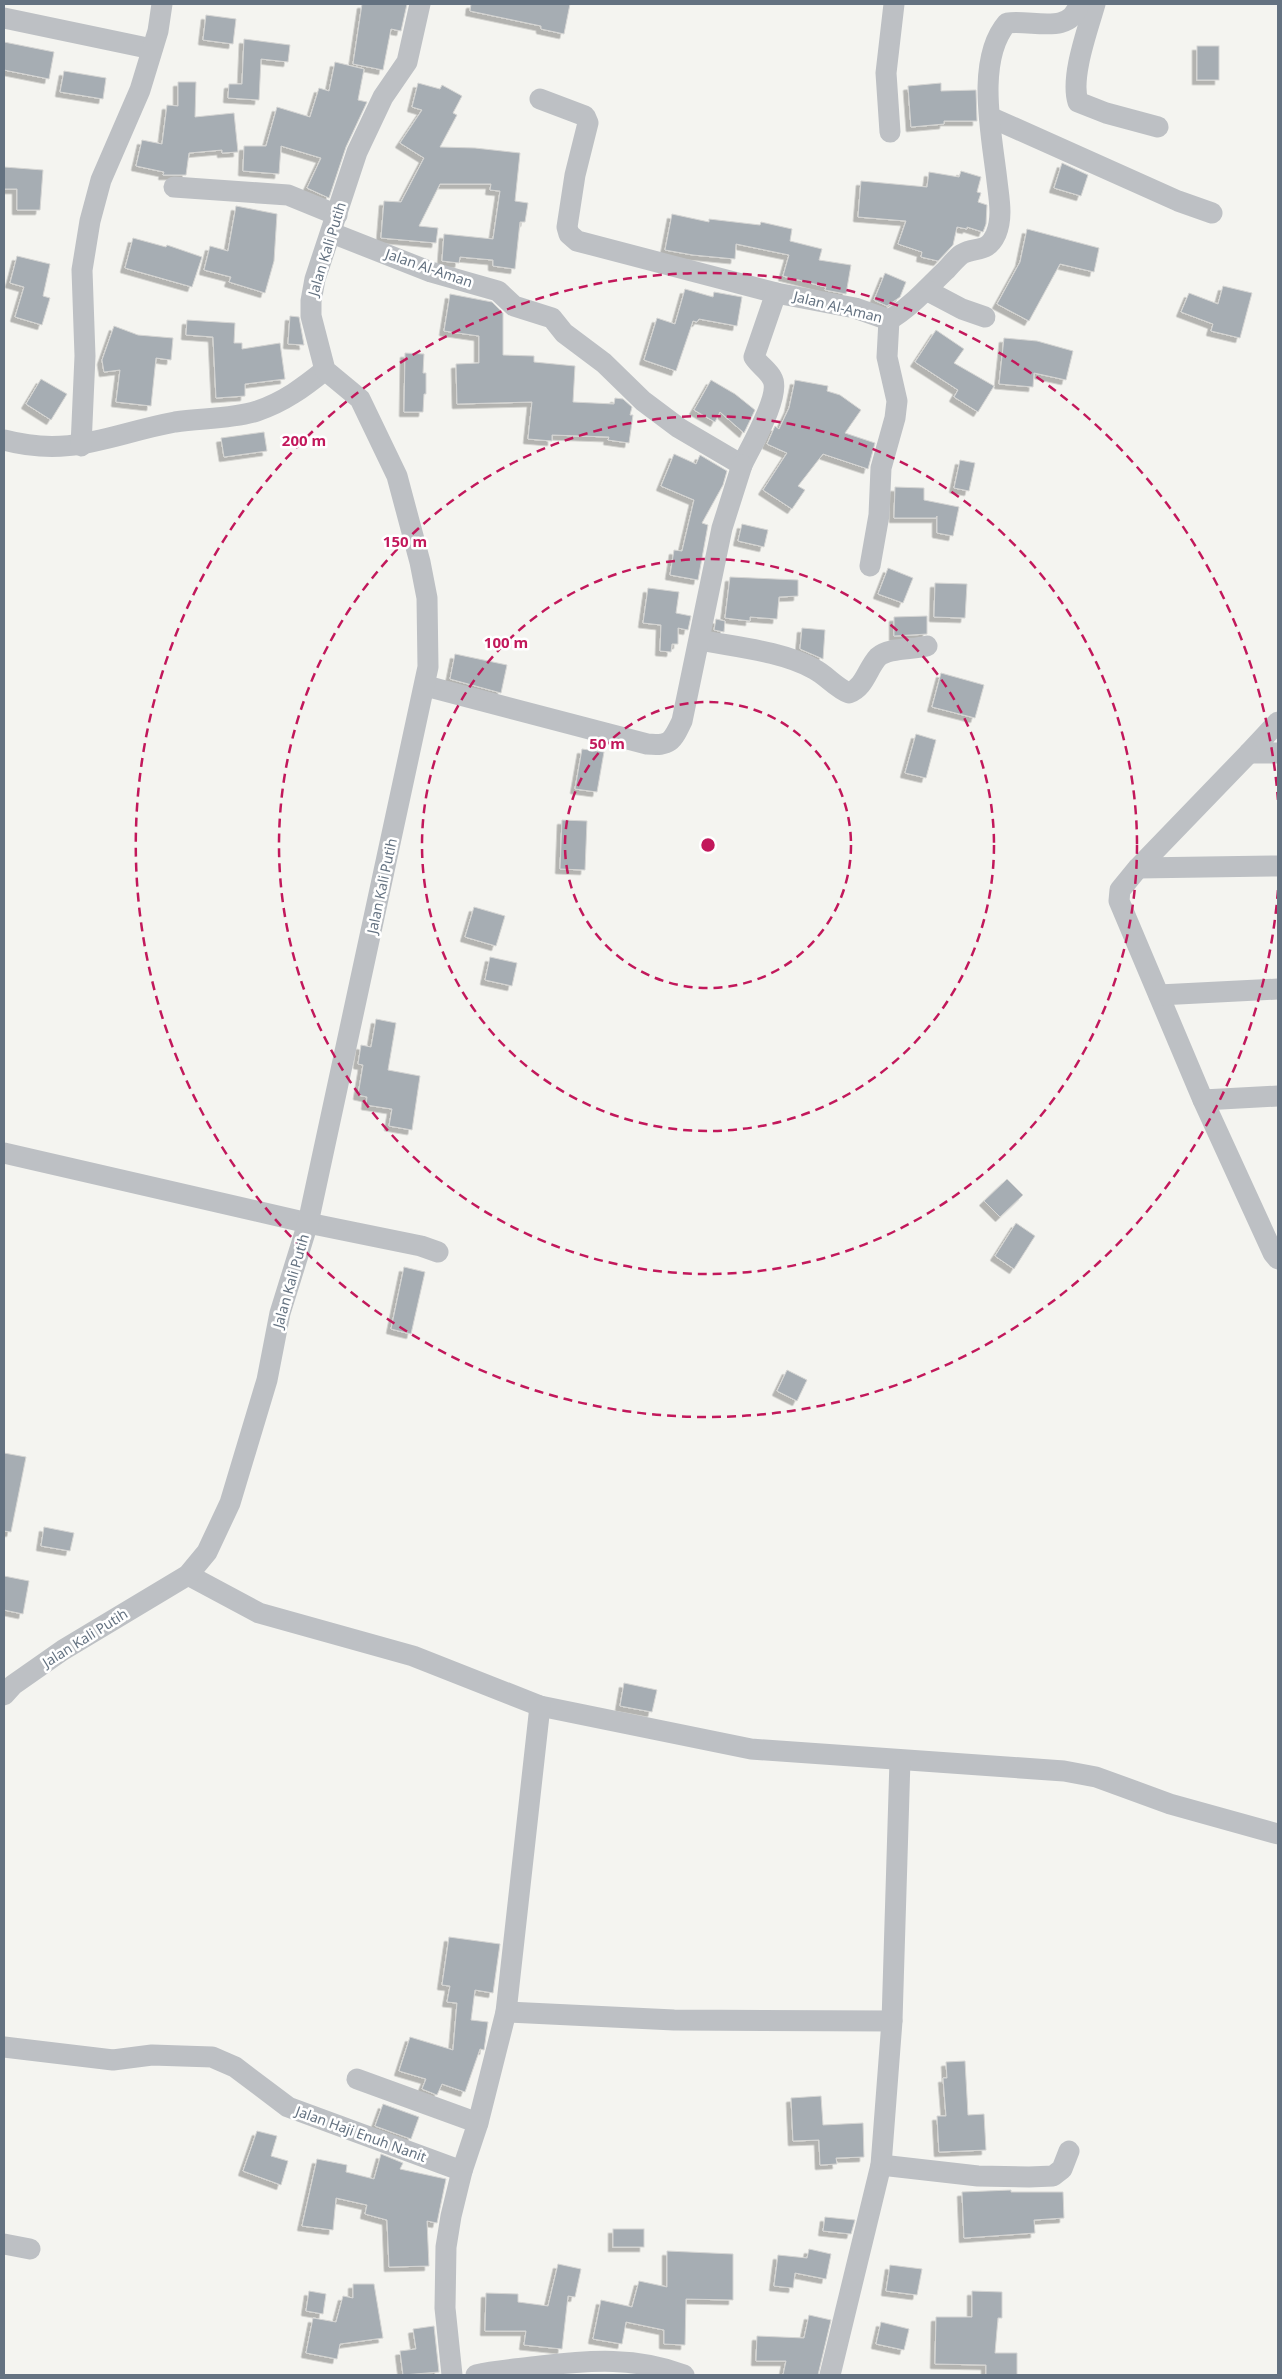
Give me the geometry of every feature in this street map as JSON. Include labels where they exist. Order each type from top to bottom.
[{"type":"street","points":[[81,446],[85,356],[82,270],[90,220],[101,180],[140,90],[162,4]]},
{"type":"street","name":"Jalan Kali Putih","points":[[4,1695],[12,1685],[63,1650],[188,1575],[200,1563],[214,1541],[230,1503],[267,1380],[280,1313],[308,1223],[426,686],[428,668],[427,598],[420,562],[397,476],[360,399],[325,370],[314,330],[311,301],[316,279],[357,152],[383,97],[407,62],[420,4]]},
{"type":"street","points":[[890,132],[886,73],[894,4]]},
{"type":"street","name":"Jalan Al-Aman","points":[[174,187],[288,195],[334,224],[431,272],[498,291],[514,306],[552,318],[564,333],[604,363],[643,401],[679,428],[742,464],[768,413],[772,397],[772,378],[754,357],[776,293],[855,308],[889,320],[906,310],[963,254],[984,248],[992,242],[1000,210],[990,117],[990,61],[992,46],[999,32],[1007,23],[1021,21],[1062,24],[1070,21],[1076,14],[1079,4]]},
{"type":"street","points":[[1095,4],[1077,77],[1075,92],[1078,102],[1106,113],[1158,127]]},
{"type":"street","points":[[4,18],[152,49]]},
{"type":"street","points":[[540,99],[584,116],[588,122],[575,175],[568,227],[569,234],[577,241],[776,293]]},
{"type":"street","points":[[990,117],[1178,201],[1212,213]]},
{"type":"street","points":[[926,290],[962,309],[984,317]]},
{"type":"street","points":[[870,566],[879,515],[881,468],[895,418],[897,401],[887,357],[889,320]]},
{"type":"street","points":[[4,440],[37,447],[81,446],[174,422],[256,411],[295,394],[325,370]]},
{"type":"street","points":[[426,686],[647,744],[664,745],[674,739],[682,721],[722,528],[742,464]]},
{"type":"street","points":[[700,640],[768,654],[813,668],[849,693],[856,690],[878,657],[889,652],[927,646]]},
{"type":"street","points":[[1278,722],[1138,868],[1120,890],[1119,901],[1203,1100],[1272,1253],[1278,1259]]},
{"type":"street","points":[[1249,753],[1278,753]]},
{"type":"street","points":[[1138,868],[1278,866]]},
{"type":"street","points":[[1159,995],[1278,989]]},
{"type":"street","points":[[1203,1100],[1278,1096]]},
{"type":"street","points":[[4,1153],[308,1223],[421,1246],[438,1252]]},
{"type":"street","points":[[188,1575],[258,1612],[413,1656],[540,1706],[750,1749],[1034,1768],[1096,1777],[1170,1804],[1278,1834]]},
{"type":"street","points":[[452,2375],[445,2308],[446,2247],[462,2171],[478,2123],[506,2012],[540,1706]]},
{"type":"street","points":[[830,2375],[881,2165],[892,2021],[900,1760]]},
{"type":"street","points":[[506,2012],[674,2020],[892,2021]]},
{"type":"street","name":"Jalan Haji Enuh Nanit","points":[[4,2047],[108,2059],[152,2055],[212,2057],[234,2067],[288,2107],[462,2171]]},
{"type":"street","points":[[357,2079],[478,2123]]},
{"type":"street","points":[[881,2165],[978,2176],[1053,2176],[1062,2169],[1069,2152]]},
{"type":"street","points":[[4,2244],[30,2249]]},
{"type":"street","points":[[476,2375],[609,2360],[649,2365],[684,2375]]},
{"type":"building","points":[[362,4],[407,4],[401,31],[391,29],[383,70],[353,64]]},
{"type":"building","points":[[471,4],[570,4],[564,34],[541,29],[541,26],[470,11]]},
{"type":"building","points":[[206,15],[236,19],[233,44],[203,40]]},
{"type":"building","points":[[244,39],[290,45],[288,62],[261,59],[259,100],[228,98],[229,84],[242,84]]},
{"type":"building","points":[[4,42],[54,52],[49,79],[4,70]]},
{"type":"building","points":[[1197,46],[1219,46],[1219,80],[1197,80]]},
{"type":"building","points":[[335,62],[364,69],[358,100],[367,102],[346,147],[329,198],[307,188],[321,158],[281,146],[279,174],[243,171],[244,146],[266,146],[277,107],[310,117],[319,88],[329,91]]},
{"type":"building","points":[[64,71],[106,78],[103,99],[60,92]]},
{"type":"building","points":[[178,82],[196,82],[195,117],[234,113],[238,152],[222,153],[222,150],[189,153],[186,175],[163,175],[164,172],[136,166],[142,140],[162,144],[167,105],[178,106]]},
{"type":"building","points":[[418,83],[440,89],[442,85],[462,96],[453,113],[457,115],[440,147],[475,148],[520,153],[515,201],[528,203],[525,222],[520,222],[515,269],[493,266],[493,260],[460,257],[459,263],[442,261],[444,234],[493,239],[500,191],[490,190],[491,184],[440,184],[419,226],[438,228],[436,243],[381,238],[384,201],[401,202],[424,158],[400,143],[422,110],[412,107]]},
{"type":"building","points":[[941,83],[941,91],[976,90],[977,121],[944,121],[944,124],[911,127],[908,86]]},
{"type":"building","points":[[1062,163],[1088,175],[1081,196],[1054,188]]},
{"type":"building","points":[[4,167],[43,170],[40,210],[17,210],[17,189],[4,189]]},
{"type":"building","points":[[961,171],[981,177],[977,192],[981,193],[978,202],[987,205],[986,224],[983,232],[967,227],[967,229],[957,227],[953,245],[938,261],[921,257],[922,252],[898,244],[906,221],[858,217],[861,181],[927,187],[929,172],[959,177]]},
{"type":"building","points":[[236,206],[277,214],[274,261],[265,293],[229,282],[231,277],[204,270],[210,246],[228,251]]},
{"type":"building","points":[[672,214],[709,222],[709,219],[760,225],[761,222],[792,229],[790,241],[822,249],[819,260],[851,265],[846,294],[825,290],[826,287],[783,276],[789,255],[736,244],[735,259],[665,250]]},
{"type":"building","points":[[1027,229],[1099,248],[1094,272],[1060,264],[1029,321],[997,304],[1020,262]]},
{"type":"building","points":[[133,238],[166,247],[167,245],[202,257],[192,287],[125,268]]},
{"type":"building","points":[[17,256],[50,264],[43,296],[50,298],[42,325],[15,317],[24,287],[10,283]]},
{"type":"building","points":[[885,273],[906,282],[900,297],[887,306],[874,300]]},
{"type":"building","points":[[1223,286],[1252,293],[1240,338],[1211,331],[1213,324],[1181,312],[1189,293],[1218,304]]},
{"type":"building","points":[[685,289],[713,297],[714,292],[742,297],[737,326],[699,319],[697,322],[693,321],[676,371],[644,360],[657,318],[675,324]]},
{"type":"building","points":[[450,294],[492,302],[503,313],[503,355],[534,356],[534,362],[575,366],[573,402],[614,404],[615,398],[623,399],[632,407],[630,415],[633,415],[629,443],[608,440],[609,437],[552,435],[552,441],[528,439],[532,402],[457,404],[456,364],[479,363],[479,336],[444,331]]},
{"type":"building","points":[[290,316],[299,317],[304,345],[288,344]]},
{"type":"building","points":[[187,320],[235,323],[234,343],[242,343],[242,349],[280,343],[285,379],[245,384],[245,396],[216,398],[213,337],[186,335]]},
{"type":"building","points":[[114,326],[138,335],[173,338],[171,360],[156,358],[151,406],[116,402],[120,370],[104,372],[102,360]]},
{"type":"building","points":[[936,330],[964,349],[954,363],[994,386],[978,412],[954,397],[958,390],[915,362]]},
{"type":"building","points":[[1004,338],[1037,341],[1073,351],[1066,380],[1034,373],[1033,387],[999,384]]},
{"type":"building","points":[[405,353],[424,354],[423,373],[426,373],[426,394],[424,394],[423,412],[404,412]]},
{"type":"building","points":[[41,379],[67,394],[51,420],[26,404]]},
{"type":"building","points":[[711,380],[735,394],[755,410],[744,433],[720,412],[715,422],[694,410]]},
{"type":"building","points":[[795,380],[828,386],[827,391],[840,395],[861,410],[845,433],[875,443],[868,469],[823,454],[798,486],[805,490],[792,509],[763,490],[787,453],[767,444],[775,426],[779,429],[789,408]]},
{"type":"building","points":[[264,432],[267,451],[224,457],[221,438]]},
{"type":"building","points":[[674,454],[696,464],[700,455],[727,471],[723,485],[702,523],[708,525],[698,580],[670,575],[674,550],[682,551],[694,500],[661,486]]},
{"type":"building","points":[[960,460],[975,463],[969,491],[954,488]]},
{"type":"building","points":[[895,487],[924,488],[924,500],[959,507],[953,536],[937,533],[937,516],[936,518],[894,518]]},
{"type":"building","points":[[742,524],[768,530],[764,547],[738,541]]},
{"type":"building","points":[[888,568],[913,578],[903,603],[878,594]]},
{"type":"building","points":[[730,577],[798,580],[798,596],[779,597],[777,619],[750,617],[750,621],[725,618]]},
{"type":"building","points":[[935,583],[967,584],[965,618],[934,617]]},
{"type":"building","points":[[648,588],[679,592],[676,613],[691,616],[688,630],[678,628],[678,644],[672,644],[671,652],[660,651],[661,625],[643,623]]},
{"type":"building","points":[[927,616],[927,634],[894,636],[894,617]]},
{"type":"building","points":[[716,619],[725,621],[724,632],[714,630]]},
{"type":"building","points":[[802,628],[825,630],[823,659],[800,649]]},
{"type":"building","points":[[455,654],[507,665],[501,693],[450,679]]},
{"type":"building","points":[[941,673],[984,685],[975,718],[932,707]]},
{"type":"building","points":[[916,734],[936,740],[926,778],[905,773]]},
{"type":"building","points":[[582,749],[604,752],[597,792],[575,789]]},
{"type":"building","points":[[562,820],[587,821],[585,870],[560,869]]},
{"type":"building","points":[[474,907],[505,916],[496,946],[465,937]]},
{"type":"building","points":[[490,957],[517,963],[512,986],[485,980]]},
{"type":"building","points":[[376,1019],[396,1023],[388,1070],[420,1076],[412,1130],[389,1126],[392,1109],[366,1105],[367,1097],[358,1095],[363,1065],[358,1064],[361,1045],[371,1047]]},
{"type":"building","points":[[1007,1179],[1023,1195],[1000,1217],[984,1201]]},
{"type":"building","points":[[1016,1223],[1035,1236],[1014,1269],[995,1256]]},
{"type":"building","points":[[404,1267],[425,1272],[411,1334],[391,1329]]},
{"type":"building","points":[[787,1370],[807,1380],[797,1401],[777,1391]]},
{"type":"building","points":[[4,1453],[26,1457],[11,1532],[4,1531]]},
{"type":"building","points":[[44,1527],[74,1533],[70,1551],[41,1546]]},
{"type":"building","points":[[4,1576],[29,1581],[23,1614],[4,1610]]},
{"type":"building","points":[[624,1683],[657,1690],[652,1712],[620,1706]]},
{"type":"building","points":[[449,1937],[500,1944],[493,1993],[475,1990],[471,2020],[488,2022],[484,2050],[480,2049],[465,2092],[442,2084],[437,2095],[422,2089],[426,2079],[399,2071],[410,2037],[453,2050],[457,2003],[447,2002],[450,1986],[442,1985]]},
{"type":"building","points":[[965,2061],[968,2115],[984,2114],[986,2150],[939,2152],[937,2116],[946,2116],[943,2078],[947,2078],[946,2062]]},
{"type":"building","points":[[821,2096],[823,2125],[863,2123],[864,2157],[836,2158],[837,2164],[820,2165],[819,2140],[793,2141],[791,2098]]},
{"type":"building","points":[[383,2104],[419,2117],[411,2139],[375,2126]]},
{"type":"building","points":[[257,2131],[277,2136],[271,2156],[288,2161],[281,2185],[243,2171]]},
{"type":"building","points":[[381,2154],[403,2163],[400,2169],[446,2179],[437,2223],[427,2221],[429,2266],[389,2267],[387,2220],[365,2214],[367,2205],[336,2198],[333,2230],[302,2226],[317,2159],[347,2165],[346,2172],[374,2179]]},
{"type":"building","points":[[1011,2190],[1011,2192],[1063,2192],[1064,2218],[1034,2220],[1035,2233],[964,2238],[962,2192]]},
{"type":"building","points":[[825,2217],[855,2220],[851,2234],[823,2231]]},
{"type":"building","points":[[613,2229],[644,2229],[644,2247],[613,2247]]},
{"type":"building","points":[[809,2249],[831,2254],[826,2279],[795,2273],[793,2288],[774,2286],[778,2255],[807,2258]]},
{"type":"building","points":[[667,2251],[733,2254],[733,2300],[686,2299],[685,2345],[664,2344],[664,2330],[626,2322],[622,2344],[593,2339],[601,2300],[632,2307],[639,2281],[667,2287]]},
{"type":"building","points":[[558,2264],[581,2269],[575,2297],[568,2296],[562,2349],[524,2345],[526,2331],[485,2331],[486,2293],[518,2294],[518,2302],[548,2306]]},
{"type":"building","points":[[890,2265],[922,2269],[917,2295],[886,2291]]},
{"type":"building","points":[[353,2284],[374,2284],[383,2338],[340,2344],[337,2359],[306,2353],[313,2318],[336,2322],[343,2296],[353,2298]]},
{"type":"building","points":[[309,2291],[326,2294],[323,2314],[306,2311]]},
{"type":"building","points":[[972,2291],[1002,2292],[1002,2318],[998,2318],[995,2353],[1017,2353],[1017,2375],[986,2375],[986,2365],[935,2364],[936,2317],[972,2317]]},
{"type":"building","points":[[809,2315],[831,2320],[818,2375],[783,2375],[786,2361],[756,2361],[757,2336],[804,2338]]},
{"type":"building","points":[[881,2322],[909,2329],[904,2350],[876,2344]]},
{"type":"building","points":[[434,2326],[439,2372],[403,2375],[400,2351],[416,2349],[413,2329]]}]
